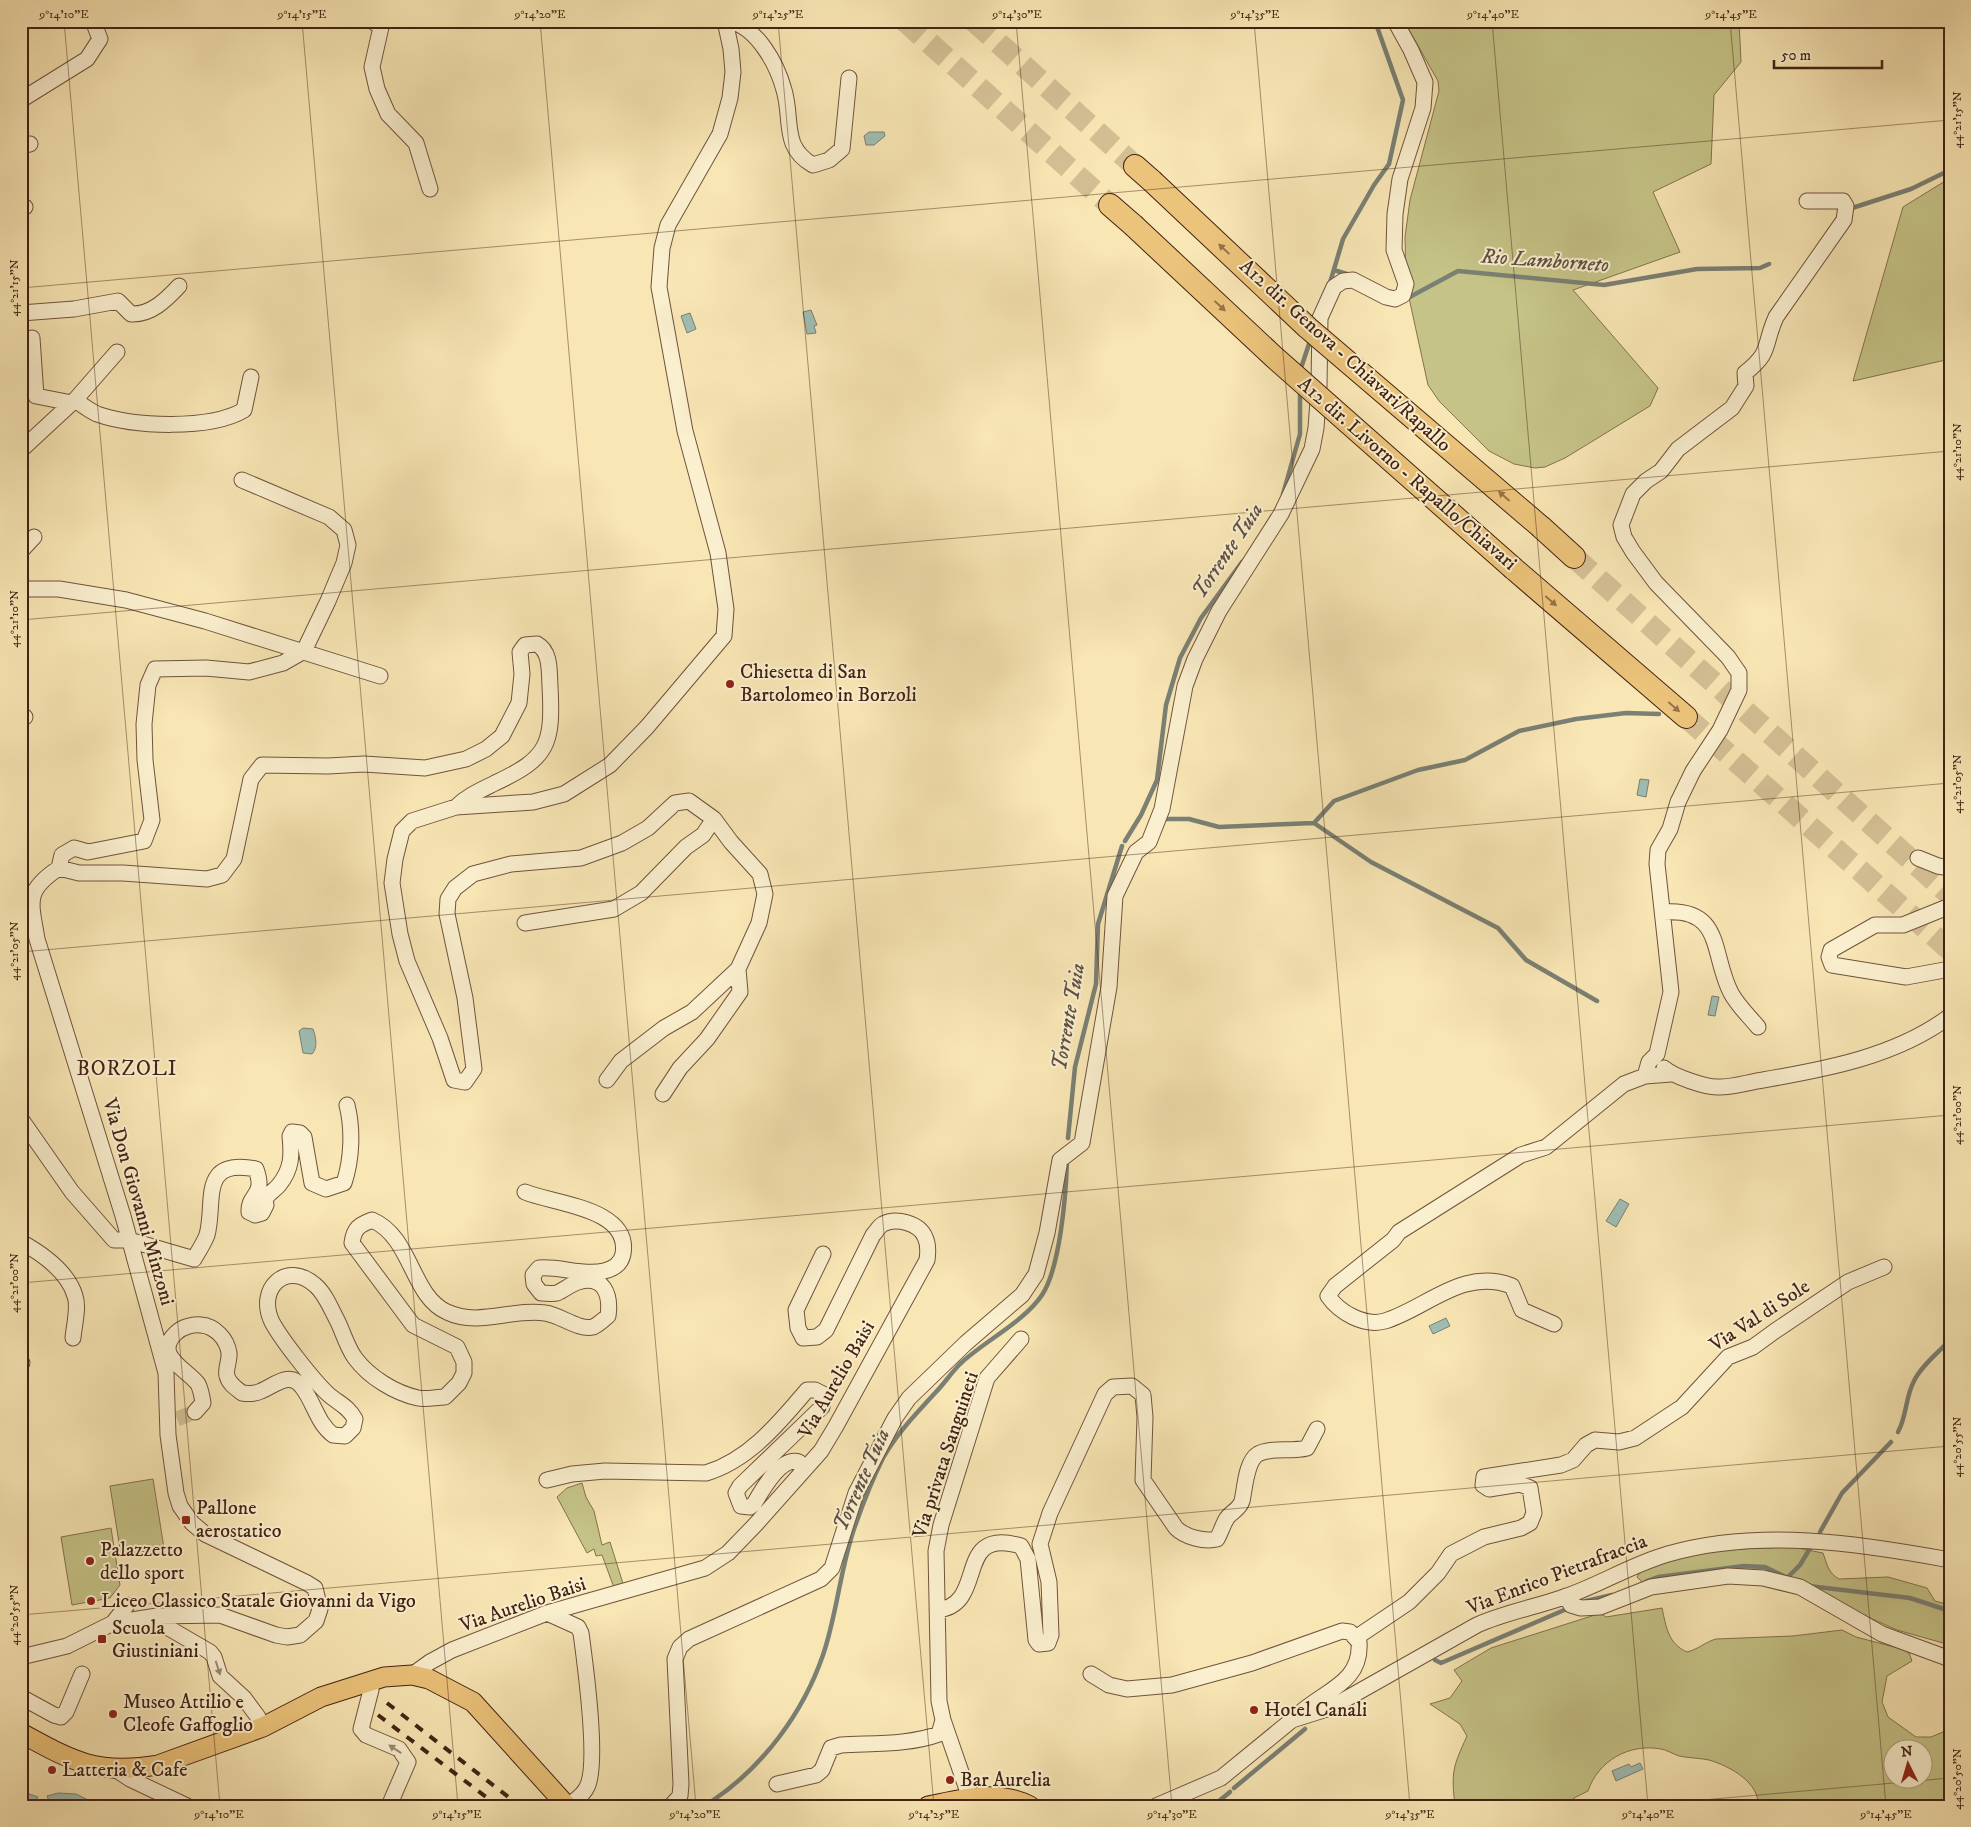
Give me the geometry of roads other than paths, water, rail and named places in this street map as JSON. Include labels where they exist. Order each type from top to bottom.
[{"type":"highway","name":"A12 dir. Genova - Chiavari/Rapallo","points":[[1136,166],[1308,328],[1574,557]]},
{"type":"highway","name":"A12 dir. Livorno - Rapallo/Chiavari","points":[[1110,205],[1274,357],[1686,718]]},
{"type":"main road","points":[[21,1733],[82,1764],[128,1770],[158,1765],[263,1727],[321,1697],[384,1677],[412,1675],[429,1679],[474,1702],[568,1806]]},
{"type":"main road","points":[[928,1806],[988,1796],[1010,1797],[1030,1806]]},
{"type":"street","points":[[21,100],[90,56],[100,39],[93,21]]},
{"type":"street","points":[[372,21],[380,27],[372,67],[377,89],[388,114],[416,143],[430,189]]},
{"type":"street","points":[[727,21],[750,31],[769,55],[784,91],[788,126],[795,148],[801,158],[813,165],[829,160],[842,149],[849,78]]},
{"type":"street","points":[[607,1080],[621,1061],[664,1028],[692,1012],[738,969],[759,923],[765,894],[760,874],[731,842],[714,819],[689,801],[675,802],[648,828],[622,843],[581,858],[511,864],[473,874],[455,888],[448,899],[447,914],[465,998],[474,1069],[465,1082],[454,1080],[440,1038],[407,961],[400,934],[392,883],[395,859],[402,831],[412,821],[456,807],[533,802],[564,794],[610,765],[647,727],[724,636],[726,609],[718,553],[685,431],[659,287],[662,248],[668,225],[720,134],[730,98],[732,57],[727,21]]},
{"type":"street","points":[[671,1806],[680,1796],[681,1784],[675,1659],[680,1647],[689,1639],[821,1579],[832,1568],[856,1493],[895,1418],[909,1398],[966,1343],[1009,1307],[1022,1294],[1036,1274],[1048,1233],[1060,1160],[1082,1143],[1109,987],[1111,922],[1115,896],[1136,852],[1149,842],[1162,809],[1185,686],[1195,659],[1219,611],[1281,514],[1312,450],[1316,428],[1319,386],[1320,318],[1334,287],[1343,280],[1353,280],[1386,297],[1395,299],[1403,295],[1406,284],[1394,250],[1395,214],[1400,179],[1423,108],[1425,82],[1395,21]]},
{"type":"street","points":[[1671,1074],[1661,1066],[1657,1054],[1671,992],[1658,850],[1670,829],[1678,802],[1693,771],[1720,730],[1739,690],[1739,673],[1728,657],[1656,583],[1633,552],[1624,536],[1621,525],[1633,494],[1646,481],[1661,471],[1678,449],[1732,408],[1741,396],[1746,386],[1744,373],[1760,361],[1765,353],[1776,317],[1844,220],[1846,206],[1844,201],[1807,200]]},
{"type":"street","points":[[21,313],[74,309],[118,300],[131,314],[142,315],[167,299],[178,286]]},
{"type":"street","points":[[32,338],[36,396],[73,402],[97,414],[142,423],[175,426],[233,416],[244,410],[251,377]]},
{"type":"street","points":[[21,450],[73,402],[117,352]]},
{"type":"street","points":[[242,480],[329,516],[344,530],[348,545],[344,563],[304,651]]},
{"type":"street","points":[[21,551],[34,537]]},
{"type":"street","points":[[21,589],[59,589],[126,600],[205,621],[380,676]]},
{"type":"street","points":[[59,868],[78,873],[123,873],[207,879],[222,875],[234,859],[251,779],[262,765],[328,766],[364,764],[425,768],[466,759],[486,749],[502,736],[519,704],[522,674],[520,652],[525,645],[537,644],[547,655],[551,704],[549,735],[539,757],[513,775],[464,798],[456,807]]},
{"type":"street","name":"Via Don Giovanni Minzoni","points":[[21,1657],[67,1646],[113,1623],[157,1616],[220,1615],[287,1637],[300,1636],[316,1620],[320,1609],[319,1597],[315,1588],[307,1582],[205,1534],[192,1523],[180,1506],[170,1457],[172,1420],[166,1373],[130,1240],[37,939],[32,897],[41,880],[59,868],[62,854],[74,848],[88,852],[144,841],[152,820],[145,760],[144,724],[148,684],[155,669],[206,668],[249,672],[283,663],[304,651]]},
{"type":"street","points":[[525,923],[614,909],[641,893],[686,847],[703,836],[714,819]]},
{"type":"street","points":[[1918,858],[1938,866],[1950,868]]},
{"type":"street","points":[[1950,906],[1903,925],[1875,925],[1842,942],[1831,950],[1829,957],[1832,965],[1906,977],[1950,969]]},
{"type":"street","points":[[1663,912],[1679,911],[1693,916],[1708,925],[1718,948],[1721,968],[1732,994],[1758,1027]]},
{"type":"street","points":[[663,1094],[680,1068],[707,1039],[740,992],[738,969]]},
{"type":"street","points":[[1554,1324],[1522,1310],[1512,1286],[1503,1282],[1458,1285],[1384,1321],[1366,1322],[1335,1306],[1328,1296],[1336,1286],[1393,1240],[1399,1232],[1520,1155],[1546,1147],[1604,1098],[1624,1084],[1645,1076],[1671,1074],[1716,1087],[1794,1074],[1889,1050],[1927,1033],[1950,1016]]},
{"type":"street","points":[[1645,1076],[1649,1062],[1657,1054]]},
{"type":"street","points":[[21,1119],[52,1164],[114,1240],[130,1240],[194,1259],[207,1236],[210,1190],[220,1173],[239,1166],[256,1169],[261,1183],[257,1195],[248,1206],[249,1212],[255,1215],[262,1213],[266,1205],[265,1199],[280,1185],[290,1166],[292,1155],[290,1136],[292,1132],[300,1132],[304,1137],[312,1183],[326,1189],[344,1183],[347,1174],[352,1126],[348,1105]]},
{"type":"street","points":[[195,1412],[202,1402],[202,1394],[192,1378],[173,1361],[169,1350],[172,1337],[180,1329],[196,1324],[208,1326],[218,1333],[226,1344],[229,1354],[226,1375],[230,1383],[242,1393],[261,1391],[279,1381],[290,1379],[303,1388],[318,1417],[333,1435],[345,1436],[353,1428],[355,1419],[350,1409],[328,1395],[273,1324],[268,1312],[266,1302],[269,1290],[276,1281],[290,1276],[303,1277],[316,1286],[328,1303],[355,1358],[376,1378],[388,1386],[419,1398],[444,1397],[459,1384],[464,1373],[464,1362],[457,1347],[413,1325],[352,1243],[353,1233],[359,1225],[372,1220],[383,1225],[395,1237],[433,1302],[447,1313],[471,1318],[545,1313],[580,1326],[593,1327],[608,1316],[610,1304],[608,1293],[601,1284],[590,1279],[576,1282],[556,1293],[542,1293],[534,1284],[533,1275],[539,1268],[555,1267],[592,1273],[605,1271],[619,1264],[622,1257],[624,1246],[620,1235],[608,1219],[595,1212],[548,1201],[525,1192]]},
{"type":"street","name":"Via Aurelio Baisi","points":[[412,1675],[452,1650],[547,1613],[705,1568],[728,1553],[821,1451],[927,1260],[928,1253],[925,1236],[917,1228],[908,1223],[894,1221],[882,1224],[873,1236],[826,1330],[817,1337],[803,1338],[798,1328],[796,1310],[823,1254]]},
{"type":"street","points":[[21,1242],[38,1252],[50,1263],[66,1280],[76,1297],[73,1338]]},
{"type":"street","name":"Via Val di Sole","points":[[1356,1637],[1409,1602],[1438,1573],[1451,1554],[1484,1537],[1521,1528],[1530,1523],[1534,1513],[1530,1488],[1520,1484],[1489,1489],[1483,1485],[1484,1477],[1561,1465],[1573,1460],[1586,1445],[1595,1440],[1619,1442],[1635,1438],[1682,1407],[1728,1357],[1768,1339],[1775,1331],[1848,1282],[1884,1267]]},
{"type":"street","name":"Via privata Sanguineti","points":[[970,1798],[943,1720],[939,1701],[936,1551],[941,1525],[987,1378],[1021,1339]]},
{"type":"street","points":[[937,1610],[953,1606],[963,1595],[979,1555],[986,1545],[994,1542],[1021,1546],[1028,1559],[1036,1640],[1039,1644],[1048,1643],[1051,1636],[1048,1582],[1040,1544],[1050,1513],[1105,1394],[1113,1387],[1132,1386],[1143,1395],[1145,1417],[1143,1480],[1176,1528],[1182,1534],[1198,1538],[1212,1540],[1217,1538],[1228,1517],[1236,1512],[1241,1504],[1251,1463],[1256,1455],[1266,1452],[1296,1451],[1307,1448],[1317,1428]]},
{"type":"street","points":[[547,1480],[572,1474],[606,1471],[706,1473],[718,1469],[749,1452],[807,1390],[815,1390],[823,1394],[822,1407],[740,1486],[736,1492],[738,1502],[741,1506],[754,1504],[780,1467],[789,1461],[799,1462],[803,1471]]},
{"type":"street","name":"Via Enrico Pietrafraccia","points":[[1156,1806],[1221,1778],[1292,1720],[1330,1708],[1477,1625],[1494,1617],[1566,1596],[1666,1554],[1695,1547],[1749,1540],[1838,1544],[1950,1560]]},
{"type":"street","points":[[1566,1596],[1571,1606],[1581,1608],[1600,1606],[1651,1587],[1728,1576],[1763,1578],[1800,1587],[1882,1634],[1950,1659]]},
{"type":"street","name":"Via Don Giovanni Minzoni","points":[[113,1623],[127,1605]]},
{"type":"street","points":[[547,1613],[578,1627],[581,1633],[588,1692],[591,1772],[588,1786],[581,1796],[568,1806]]},
{"type":"street","points":[[157,1616],[160,1623],[210,1652],[214,1657],[220,1676],[244,1698],[258,1716],[263,1727]]},
{"type":"street","points":[[1091,1674],[1109,1685],[1127,1689],[1148,1689],[1211,1676],[1305,1646],[1342,1630],[1350,1632],[1356,1637],[1360,1654],[1358,1664],[1352,1673],[1292,1720]]},
{"type":"street","points":[[21,1697],[61,1717],[66,1712],[82,1674]]},
{"type":"street","points":[[370,1682],[371,1690],[361,1730],[366,1735],[399,1749],[408,1762],[389,1806]]},
{"type":"street","points":[[777,1784],[816,1775],[822,1770],[831,1748],[841,1745],[908,1741],[930,1737],[939,1734],[943,1720]]},
{"type":"street","points":[[116,1769],[130,1779],[187,1806]]},
{"type":"water","points":[[869,132],[884,132],[885,136],[874,145],[866,145],[864,136]]},
{"type":"water","points":[[811,310],[817,325],[814,326],[816,333],[807,334],[803,312]]},
{"type":"water","points":[[690,313],[696,329],[687,333],[681,316]]},
{"type":"water","points":[[1640,779],[1649,780],[1646,797],[1637,795]]},
{"type":"water","points":[[1712,996],[1719,997],[1715,1016],[1708,1015]]},
{"type":"water","points":[[303,1028],[313,1029],[316,1046],[312,1054],[303,1053],[299,1031]]},
{"type":"water","points":[[1620,1199],[1629,1204],[1616,1227],[1606,1221]]},
{"type":"water","points":[[1446,1318],[1450,1326],[1433,1334],[1429,1326]]},
{"type":"water","points":[[1640,1763],[1643,1769],[1616,1781],[1612,1771],[1629,1764],[1631,1767]]},
{"type":"water","points":[[21,1791],[38,1797],[33,1806],[21,1806]]},
{"type":"water","points":[[58,1793],[76,1794],[100,1806],[51,1806],[47,1796]]},
{"type":"waterway","name":"Torrente Tuia","points":[[1329,286],[1343,239],[1374,185],[1389,164],[1403,100],[1375,21]]},
{"type":"waterway","name":"Rio Lamborneto","points":[[1849,209],[1911,189],[1950,170]]},
{"type":"waterway","name":"Rio Lamborneto","points":[[1406,299],[1458,271],[1604,285],[1697,269],[1760,268],[1769,264]]},
{"type":"waterway","name":"Rio Lamborneto","points":[[1334,270],[1350,275]]},
{"type":"waterway","name":"Torrente Tuia","points":[[1300,371],[1311,338]]},
{"type":"waterway","name":"Torrente Tuia","points":[[1283,494],[1300,434],[1300,389]]},
{"type":"waterway","name":"Torrente Tuia","points":[[1125,841],[1141,815],[1157,780],[1166,705],[1180,658],[1201,618],[1242,562]]},
{"type":"waterway","points":[[1314,823],[1334,801],[1418,770],[1465,760],[1519,731],[1576,719],[1626,713],[1659,714]]},
{"type":"waterway","points":[[1162,819],[1189,819],[1219,827],[1314,823],[1371,862],[1498,928],[1526,960],[1597,1001]]},
{"type":"waterway","name":"Torrente Tuia","points":[[1068,1138],[1075,1067],[1096,984],[1098,924],[1122,846]]},
{"type":"waterway","name":"Torrente Tuia","points":[[712,1801],[748,1772],[779,1737],[793,1718],[815,1677],[828,1639],[845,1560],[854,1529],[871,1484],[888,1449],[907,1424],[960,1364],[1025,1314],[1042,1295],[1048,1283],[1058,1250],[1067,1161]]},
{"type":"waterway","points":[[1898,1432],[1911,1387],[1917,1375],[1950,1340]]},
{"type":"waterway","points":[[1820,1532],[1842,1493],[1891,1442]]},
{"type":"waterway","points":[[1787,1578],[1800,1565],[1812,1545]]},
{"type":"waterway","points":[[1647,1581],[1658,1577],[1744,1566],[1765,1567],[1788,1578]]},
{"type":"waterway","points":[[1809,1586],[1910,1598],[1950,1611]]},
{"type":"waterway","points":[[1586,1601],[1612,1595]]},
{"type":"waterway","points":[[1435,1660],[1441,1663],[1569,1608]]},
{"type":"waterway","points":[[1234,1788],[1305,1729]]},
{"type":"waterway","points":[[1213,1806],[1230,1792]]},
{"type":"tunnel","points":[[905,21],[1110,205]]},
{"type":"tunnel","points":[[974,21],[1135,166]]},
{"type":"tunnel","points":[[1574,557],[1950,895]]},
{"type":"tunnel","points":[[1686,717],[1950,950]]},
{"type":"tunnel","points":[[177,1419],[195,1412]]},
{"type":"railway","points":[[21,1426],[28,1431]]},
{"type":"railway","points":[[387,1703],[520,1806]]},
{"type":"railway","points":[[378,1715],[498,1806]]},
{"type":"place","name":"Chiesetta di San Bartolomeo in Borzoli","points":[[730,684]]},
{"type":"place","name":"Pallone aerostatico","points":[[186,1520]]},
{"type":"place","name":"Palazzetto dello sport","points":[[90,1561]]},
{"type":"place","name":"Liceo Classico Statale Giovanni da Vigo","points":[[91,1601]]},
{"type":"place","name":"Scuola Giustiniani","points":[[102,1639]]},
{"type":"place","name":"Hotel Canali","points":[[1254,1710]]},
{"type":"place","name":"Museo Attilio e Cleofe Gaffoglio","points":[[113,1714]]},
{"type":"place","name":"Latteria & Cafe","points":[[52,1770]]},
{"type":"place","name":"Bar Aurelia","points":[[950,1780]]},
{"type":"district","name":"BORZOLI","points":[[127,1069]]}]
